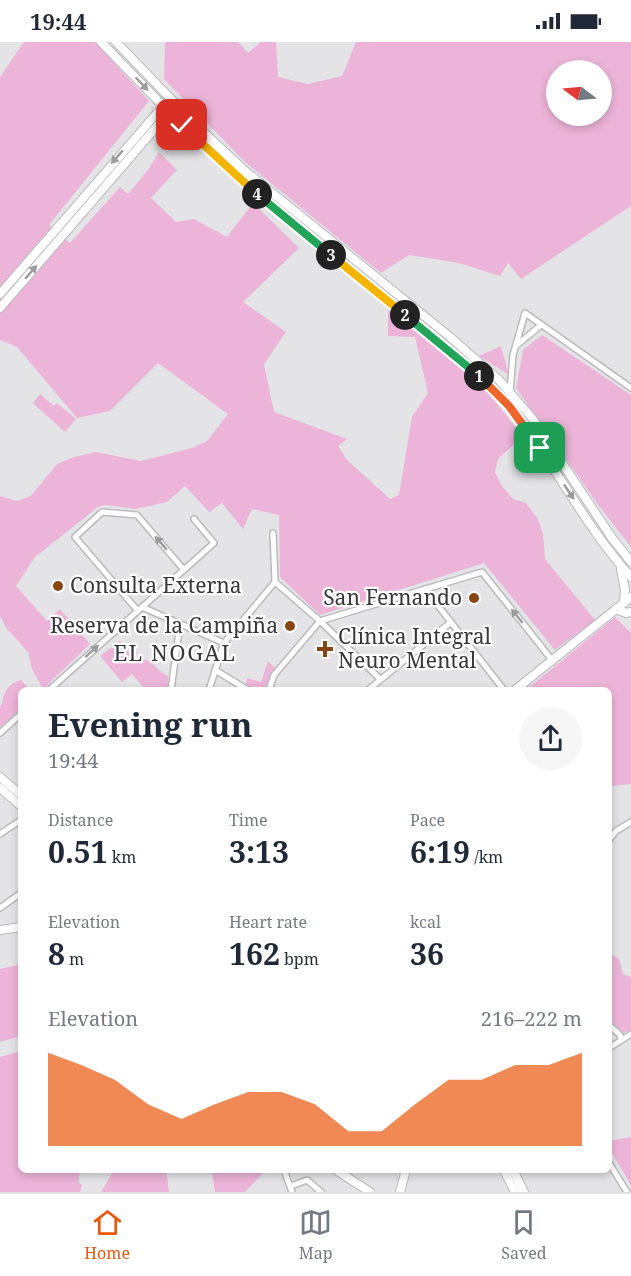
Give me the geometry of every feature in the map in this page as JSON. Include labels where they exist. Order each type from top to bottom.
[{"type":"main road","points":[[101,42],[169,112],[245,184],[492,388],[525,426],[620,565],[631,577]]},
{"type":"main road","points":[[116,42],[244,170],[450,337],[510,392],[532,418],[612,538],[631,562]]},
{"type":"main road","points":[[0,294],[170,98]]},
{"type":"main road","points":[[0,308],[177,105]]},
{"type":"main road","points":[[519,687],[628,600],[620,565]]},
{"type":"main road","points":[[616,609],[626,613],[631,612]]},
{"type":"main road","points":[[0,777],[18,792]]},
{"type":"main road","points":[[0,788],[18,803]]},
{"type":"main road","points":[[0,930],[18,927]]},
{"type":"main road","points":[[340,1173],[370,1192]]},
{"type":"main road","points":[[400,1192],[405,1173]]},
{"type":"main road","points":[[506,1173],[515,1192]]},
{"type":"main road","points":[[514,1173],[524,1192]]},
{"type":"street","points":[[510,392],[515,346],[525,313],[631,388]]},
{"type":"street","points":[[515,346],[541,326]]},
{"type":"street","points":[[184,570],[137,515],[102,512],[75,537],[140,609],[224,643]]},
{"type":"street","points":[[52,687],[214,543],[194,519]]},
{"type":"street","points":[[210,687],[224,643],[275,582],[273,532]]},
{"type":"street","points":[[270,687],[274,675],[320,621],[482,572],[552,660]]},
{"type":"street","points":[[275,582],[320,621],[380,679]]},
{"type":"street","points":[[425,589],[502,687]]},
{"type":"street","points":[[371,687],[451,622]]},
{"type":"street","points":[[171,687],[180,624]]},
{"type":"street","points":[[215,670],[243,687]]},
{"type":"street","points":[[0,733],[18,717]]},
{"type":"street","points":[[0,834],[18,822]]},
{"type":"street","points":[[612,836],[631,822]]},
{"type":"street","points":[[0,908],[18,895]]},
{"type":"street","points":[[612,1028],[621,1039]]},
{"type":"street","points":[[612,1046],[631,1034]]},
{"type":"street","points":[[612,1168],[627,1192]]},
{"type":"street","points":[[285,1173],[292,1189],[307,1180],[321,1192]]},
{"type":"shaded area","points":[[24,42],[95,42],[149,101],[49,225],[70,243],[120,187],[128,194],[148,170],[159,152],[177,170],[151,198],[176,222],[194,219],[227,237],[253,203],[299,248],[243,302],[286,332],[264,364],[274,412],[347,439],[338,446],[347,460],[390,499],[399,495],[412,417],[428,393],[415,337],[388,336],[388,308],[445,354],[487,392],[523,436],[498,459],[495,472],[502,486],[513,499],[526,503],[538,519],[543,534],[545,559],[595,620],[555,650],[484,563],[320,615],[280,577],[279,515],[252,509],[243,529],[222,503],[209,512],[185,486],[167,502],[135,509],[106,505],[98,507],[35,557],[16,586],[47,621],[60,609],[90,644],[45,687],[42,687],[32,669],[28,652],[7,629],[0,616],[0,496],[17,501],[31,496],[57,464],[74,457],[96,452],[141,461],[192,448],[207,441],[228,414],[158,363],[110,411],[77,418],[17,347],[0,340],[0,77]]},
{"type":"shaded area","points":[[165,42],[238,42],[248,53],[261,42],[276,42],[278,77],[308,84],[342,76],[356,42],[631,42],[631,206],[521,279],[508,263],[500,276],[459,263],[409,255],[381,273],[245,162],[164,79]]},
{"type":"shaded area","points":[[542,335],[631,395],[631,547],[599,506],[516,388],[523,350]]},
{"type":"shaded area","points":[[501,346],[509,375],[479,356]]},
{"type":"shaded area","points":[[40,394],[54,406],[57,403],[76,419],[65,432],[33,403]]},
{"type":"shaded area","points":[[615,617],[631,633],[631,784],[612,786],[612,687],[530,687]]},
{"type":"shaded area","points":[[120,641],[133,657],[150,661],[168,676],[168,687],[143,687],[132,674],[122,682],[100,656]]},
{"type":"shaded area","points":[[268,661],[275,668],[266,687],[246,685],[247,678],[261,682]]},
{"type":"shaded area","points":[[21,680],[27,687],[18,687],[18,712],[0,727],[0,706],[5,692],[13,683]]},
{"type":"shaded area","points":[[612,954],[619,959],[623,974],[631,977],[631,1029],[624,1033],[612,1022]]},
{"type":"shaded area","points":[[18,965],[18,1037],[0,1042],[0,969]]},
{"type":"shaded area","points":[[18,1052],[18,1173],[80,1173],[79,1183],[82,1185],[80,1192],[0,1192],[0,1057]]},
{"type":"shaded area","points":[[631,1137],[631,1185],[612,1153],[612,1140]]},
{"type":"shaded area","points":[[112,1173],[166,1173],[169,1192],[101,1192]]},
{"type":"shaded area","points":[[212,1173],[263,1173],[245,1192],[215,1192]]},
{"type":"place","name":"Consulta Externa","points":[[58,586]]},
{"type":"place","name":"San Fernando","points":[[474,598]]},
{"type":"place","name":"Reserva de la Campiña","points":[[290,626]]},
{"type":"place","name":"Clínica Integral Neuro Mental","points":[[325,649]]},
{"type":"district","name":"EL NOGAL","points":[[175,653]]},
{"type":"route","points":[[182,125],[245,184],[492,388],[525,426],[540,448]]}]
